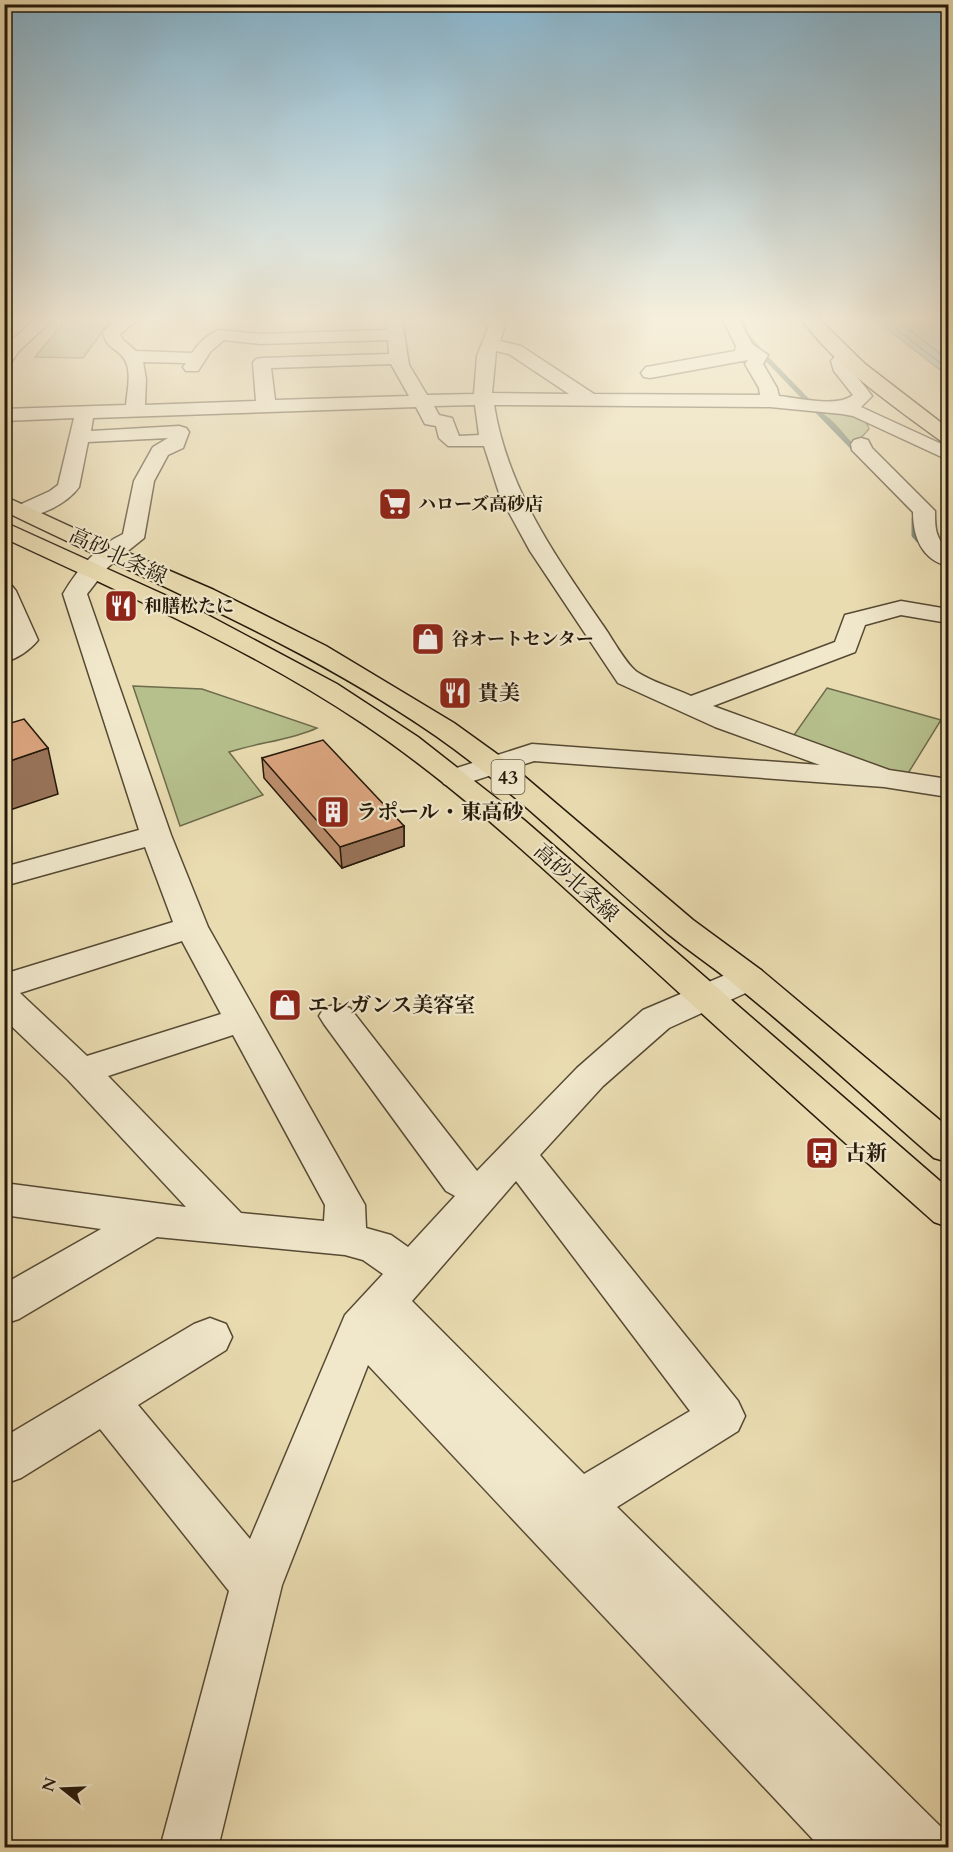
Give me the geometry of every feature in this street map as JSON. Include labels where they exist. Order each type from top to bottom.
[{"type":"main road","points":[[907,406],[948,437]]},
{"type":"main road","name":"高砂北条線","points":[[10,522],[101,562],[206,595],[317,651],[407,705],[494,765],[681,927],[750,978],[948,1148]]},
{"type":"main road","name":"高砂北条線","points":[[101,562],[152,597],[300,674],[372,718],[454,778],[537,848],[948,1211]]},
{"type":"street","points":[[4,415],[252,406]]},
{"type":"street","points":[[426,406],[432,420],[445,422],[449,438],[455,442],[490,440]]},
{"type":"street","points":[[483,406],[490,440],[498,454],[511,496],[542,551],[627,677],[725,721],[884,778]]},
{"type":"street","points":[[831,406],[874,417],[948,454]]},
{"type":"street","points":[[10,522],[58,496],[68,487],[84,412]]},
{"type":"street","points":[[874,417],[873,429],[853,444],[862,450],[924,511],[924,537],[932,548],[948,559]]},
{"type":"street","points":[[80,437],[179,432],[176,444],[160,451],[144,481],[133,538],[120,543],[80,581],[75,594],[156,835],[191,927],[345,1205],[345,1239]]},
{"type":"street","points":[[4,591],[25,639],[4,654]]},
{"type":"street","points":[[694,707],[704,700],[846,647],[854,620],[901,608],[948,616]]},
{"type":"street","points":[[454,778],[532,752],[884,778],[948,788]]},
{"type":"street","points":[[4,877],[156,835]]},
{"type":"street","points":[[4,986],[191,927]]},
{"type":"street","points":[[189,1848],[256,1586],[386,1300],[482,1192],[590,1077],[656,1019],[704,996],[750,978]]},
{"type":"street","points":[[4,998],[81,1071],[231,1229]]},
{"type":"street","points":[[337,1016],[460,1180],[482,1192]]},
{"type":"street","points":[[81,1071],[241,1020]]},
{"type":"street","points":[[518,1155],[722,1416],[580,1503]]},
{"type":"street","points":[[4,1199],[151,1220],[345,1239],[376,1247],[386,1300],[690,1643],[920,1848]]},
{"type":"street","points":[[4,1306],[151,1220]]},
{"type":"street","points":[[386,1300],[580,1503],[690,1643],[861,1848]]},
{"type":"street","points":[[4,1463],[210,1337]]},
{"type":"street","points":[[105,1400],[256,1586]]},
{"type":"green space","points":[[802,406],[805,406],[851,414],[866,423],[869,429],[858,441],[850,442],[823,415],[809,410],[800,410]]},
{"type":"green space","points":[[133,686],[202,689],[317,728],[296,736],[229,752],[263,795],[180,826]]},
{"type":"green space","points":[[827,688],[941,720],[907,775],[885,773],[789,742]]},
{"type":"building","points":[[24,719],[48,748],[4,763],[4,725]]},
{"type":"building","name":"ラポール・東高砂","points":[[323,740],[404,826],[340,847],[262,758]]},
{"type":"waterway","points":[[813,406],[859,454]]},
{"type":"waterway","points":[[915,519],[915,535],[925,546]]},
{"type":"place","name":"ハローズ高砂店","points":[[395,504]]},
{"type":"place","name":"和膳松たに","points":[[121,606]]},
{"type":"place","name":"谷オートセンター","points":[[428,639]]},
{"type":"place","name":"貴美","points":[[455,693]]},
{"type":"place","name":"ラポール・東高砂","points":[[333,812]]},
{"type":"place","name":"エレガンス美容室","points":[[285,1005]]},
{"type":"place","name":"古新","points":[[822,1153]]}]
